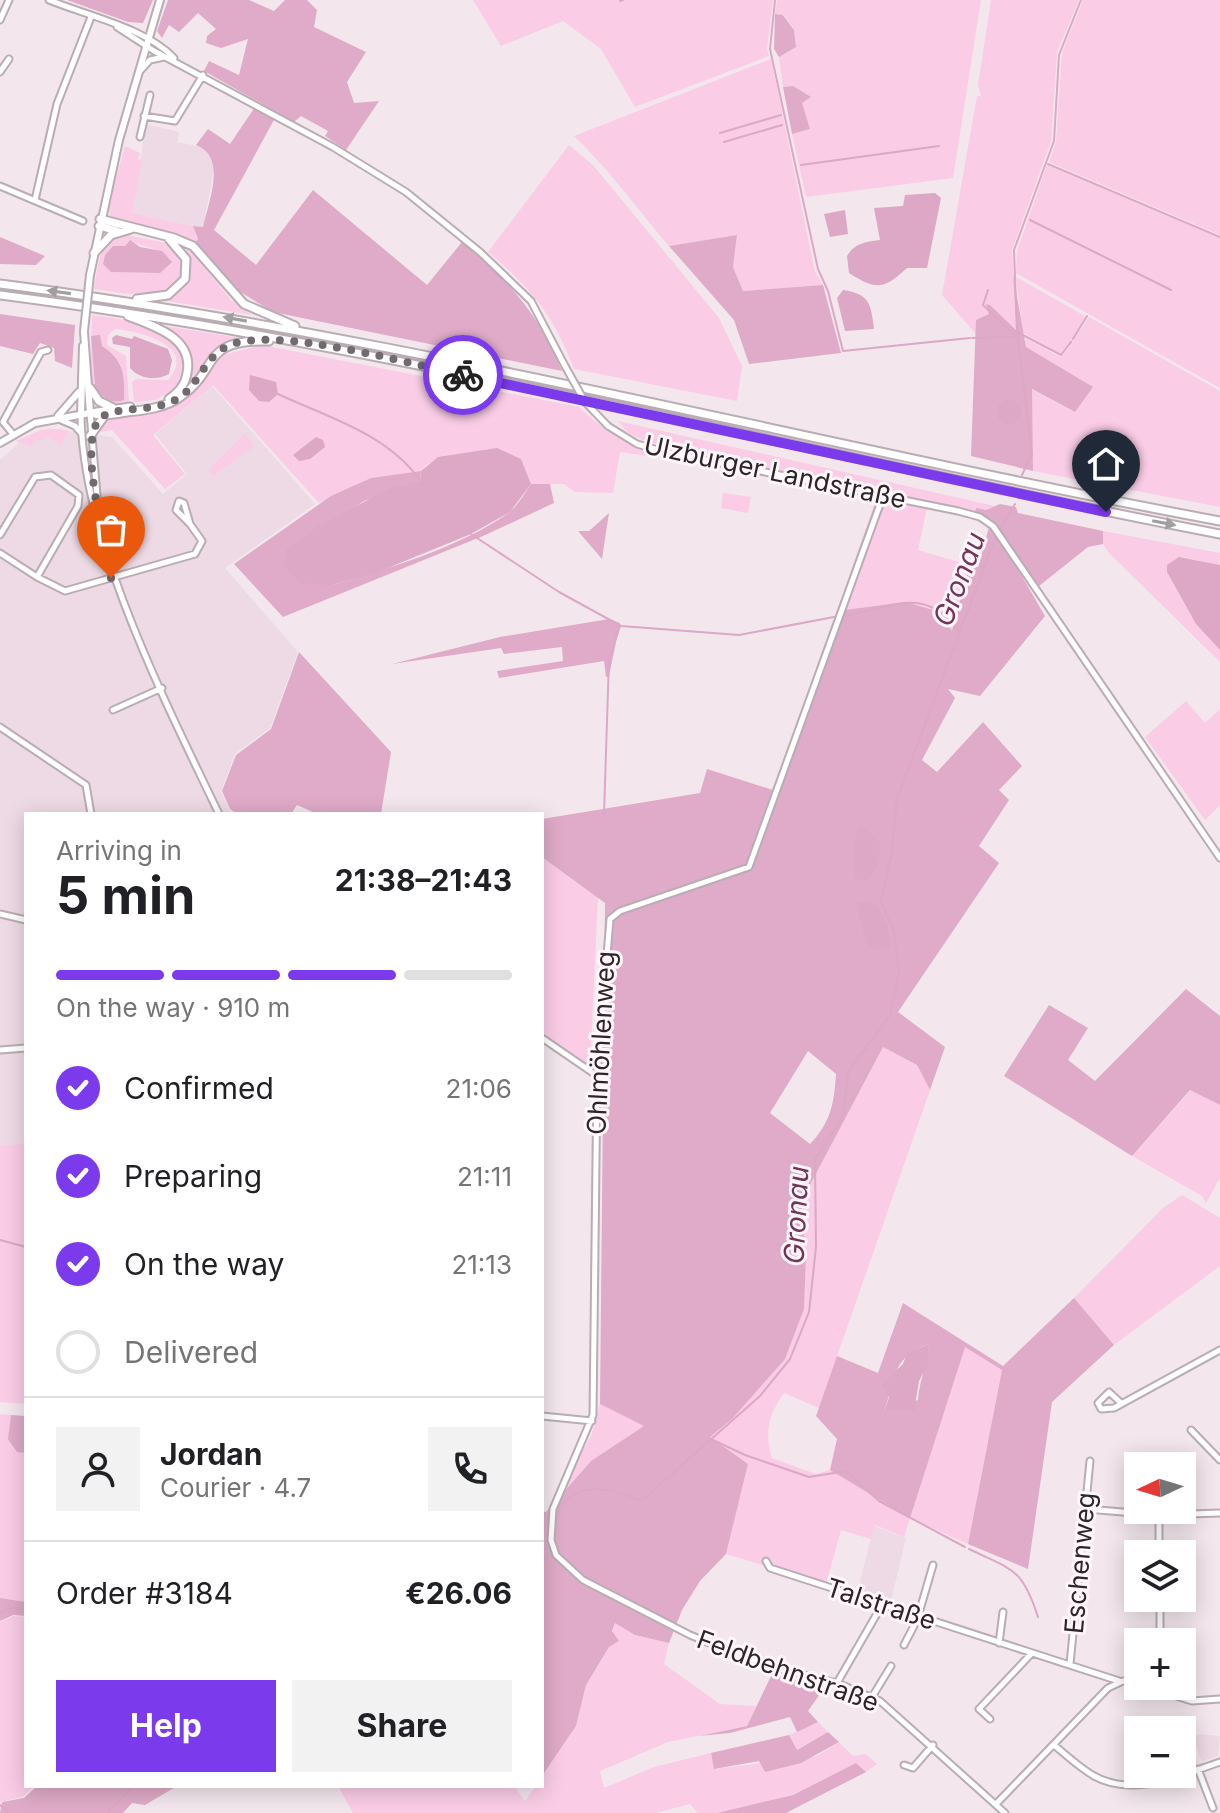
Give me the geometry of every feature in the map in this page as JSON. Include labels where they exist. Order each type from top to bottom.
[{"type":"highway","points":[[100,222],[184,241],[202,254],[244,304],[311,333]]},
{"type":"highway","points":[[100,222],[119,231]]},
{"type":"highway","points":[[94,253],[119,231],[131,229]]},
{"type":"highway","points":[[119,300],[160,297],[180,286],[187,272],[186,259],[167,237]]},
{"type":"highway","points":[[0,284],[119,300],[311,333],[1220,521]]},
{"type":"highway","points":[[0,295],[111,310],[296,342],[1220,534]]},
{"type":"highway","points":[[86,414],[155,404],[173,396],[185,382],[188,365],[177,340],[160,329],[111,310]]},
{"type":"highway","points":[[86,414],[105,415],[174,401],[186,393],[211,359],[229,345],[250,341],[296,342]]},
{"type":"highway","points":[[85,388],[99,401],[115,409]]},
{"type":"highway","points":[[86,435],[105,415]]},
{"type":"main road","points":[[0,443],[12,433],[55,418],[86,414],[84,331],[90,275],[136,75],[160,0]]},
{"type":"main road","points":[[55,418],[85,388]]},
{"type":"street","points":[[0,20],[9,0]]},
{"type":"street","name":"Ulzburger Landstraße","points":[[49,0],[147,36],[175,59],[388,179],[439,218],[531,301],[585,402],[608,426],[637,444],[969,514],[993,526],[1220,858]]},
{"type":"street","points":[[35,200],[57,104],[91,17]]},
{"type":"street","name":"Ulzburger Landstraße","points":[[117,27],[165,57],[175,59]]},
{"type":"street","points":[[136,75],[150,60],[165,57]]},
{"type":"street","points":[[0,72],[9,59]]},
{"type":"street","points":[[144,116],[175,121],[203,75]]},
{"type":"street","points":[[140,137],[150,95]]},
{"type":"street","points":[[0,186],[83,221]]},
{"type":"street","points":[[12,433],[3,422],[41,352],[48,350]]},
{"type":"street","points":[[86,414],[97,516],[115,577],[218,812]]},
{"type":"street","points":[[55,418],[75,426],[86,435]]},
{"type":"street","points":[[0,535],[35,477],[51,475],[75,490],[79,495],[78,506],[37,577]]},
{"type":"street","name":"Ohlmöhlenweg","points":[[592,1421],[597,1075],[610,919],[620,911],[749,867],[883,496]]},
{"type":"street","points":[[0,553],[65,591],[200,550],[201,537],[190,524]]},
{"type":"street","points":[[113,710],[162,688]]},
{"type":"street","points":[[0,727],[84,783],[91,812]]},
{"type":"street","points":[[0,914],[24,920]]},
{"type":"street","points":[[544,1039],[597,1075]]},
{"type":"street","points":[[0,1050],[24,1048]]},
{"type":"street","points":[[1121,1403],[1109,1392],[1098,1403],[1101,1409],[1107,1410],[1121,1403],[1220,1350]]},
{"type":"street","points":[[544,1416],[592,1421]]},
{"type":"street","name":"Feldbehnstraße","points":[[592,1421],[558,1491],[551,1521],[556,1555],[563,1566],[637,1610],[741,1657],[837,1683],[872,1697],[933,1745],[1005,1813]]},
{"type":"street","points":[[1191,1430],[1217,1451],[1220,1460]]},
{"type":"street","name":"Eschenweg","points":[[1070,1664],[1090,1461]]},
{"type":"street","points":[[1086,1509],[1124,1512]]},
{"type":"street","points":[[1196,1514],[1220,1513]]},
{"type":"street","name":"Talstraße","points":[[766,1561],[770,1568],[1124,1682]]},
{"type":"street","points":[[904,1645],[918,1616],[933,1565]]},
{"type":"street","points":[[837,1683],[882,1605]]},
{"type":"street","points":[[999,1643],[1003,1612]]},
{"type":"street","points":[[990,1719],[979,1709],[1032,1653]]},
{"type":"street","points":[[872,1697],[891,1666]]},
{"type":"street","points":[[997,1803],[1119,1681]]},
{"type":"street","points":[[1190,1700],[1220,1699]]},
{"type":"street","points":[[904,1765],[913,1768],[933,1745]]},
{"type":"street","points":[[1054,1745],[1088,1773],[1110,1783],[1153,1783],[1220,1762]]},
{"type":"street","points":[[1198,1769],[1213,1808]]},
{"type":"shaded area","points":[[67,0],[153,0],[143,23],[128,22]]},
{"type":"shaded area","points":[[168,0],[249,0],[274,11],[285,0],[307,0],[317,10],[314,27],[366,52],[347,82],[354,103],[379,101],[346,150],[325,136],[328,131],[301,116],[294,122],[204,71],[209,61],[239,75],[248,39],[221,48],[206,43],[207,36],[216,29],[198,13],[179,32],[169,25],[162,38],[157,31]]},
{"type":"shaded area","points":[[473,0],[773,0],[767,48],[769,56],[635,107],[601,49],[563,21],[501,46]]},
{"type":"shaded area","points":[[777,0],[981,0],[953,178],[806,197],[792,134],[810,129],[793,86],[783,87],[779,57],[796,47],[794,29],[784,15],[775,14]]},
{"type":"shaded area","points":[[991,0],[1079,0],[1057,52],[1051,141],[1012,250],[1017,332],[990,305],[986,305],[990,314],[976,320],[976,334],[942,295],[977,96],[981,96],[978,85]]},
{"type":"shaded area","points":[[1083,0],[1220,0],[1220,235],[1049,162],[1056,142],[1062,53]]},
{"type":"shaded area","points":[[775,14],[783,15],[794,30],[796,47],[779,57],[774,49]]},
{"type":"shaded area","points":[[771,59],[815,272],[823,285],[743,291],[733,267],[737,235],[669,246],[574,136]]},
{"type":"shaded area","points":[[793,86],[811,97],[802,103],[810,129],[792,134],[783,87]]},
{"type":"shaded area","points":[[255,107],[275,118],[214,230],[256,265],[313,190],[427,285],[462,242],[494,270],[521,300],[544,333],[562,371],[273,312],[237,290],[195,243],[198,239],[193,226],[203,227],[214,170],[206,151],[196,145],[208,129],[230,144]]},
{"type":"shaded area","points":[[146,124],[179,132],[178,142],[202,147],[211,156],[214,168],[203,228],[132,213]]},
{"type":"shaded area","points":[[569,145],[593,165],[719,318],[742,366],[737,401],[574,369],[558,333],[540,304],[488,252]]},
{"type":"shaded area","points":[[125,146],[140,153],[138,159],[142,160],[132,213],[193,226],[198,240],[195,243],[110,216],[108,205]]},
{"type":"shaded area","points":[[1047,165],[1220,238],[1220,388],[1016,273],[1017,251]]},
{"type":"shaded area","points":[[935,193],[941,198],[927,268],[907,268],[880,285],[867,283],[849,273],[847,256],[853,248],[880,240],[874,208],[903,206],[905,195]]},
{"type":"shaded area","points":[[845,210],[848,234],[830,237],[824,214]]},
{"type":"shaded area","points":[[121,234],[174,247],[182,258],[181,274],[175,285],[152,294],[94,289],[100,258],[113,238]],"holes":[[[128,241],[161,251],[160,273],[111,272],[113,246],[125,246]]]},
{"type":"shaded area","points":[[737,235],[733,267],[743,291],[823,285],[841,353],[749,364],[734,320],[669,246]]},
{"type":"shaded area","points":[[0,237],[45,256],[36,265],[0,264]]},
{"type":"shaded area","points":[[130,240],[140,247],[162,251],[172,262],[160,273],[111,272],[103,264],[105,255],[113,246],[125,246]]},
{"type":"shaded area","points":[[176,241],[188,247],[231,300],[252,315],[161,300],[180,290],[190,276],[189,259]]},
{"type":"shaded area","points":[[1013,274],[1026,347],[1093,387],[1075,412],[1032,389],[1033,471],[971,456],[976,320],[989,314],[986,304],[990,305],[1017,331]]},
{"type":"shaded area","points":[[1016,277],[1085,316],[1074,340],[1089,317],[1220,391],[1220,507],[1033,471],[1031,389],[1074,412],[1026,347],[1025,338],[1060,357],[1073,344],[1060,354],[1023,333]]},
{"type":"shaded area","points":[[843,290],[859,294],[868,302],[874,329],[845,331],[837,298]]},
{"type":"shaded area","points":[[0,314],[75,325],[72,368],[55,361],[54,348],[40,343],[33,354],[0,346]]},
{"type":"shaded area","points":[[92,315],[133,322],[159,331],[170,339],[184,362],[176,389],[155,400],[134,402],[132,382],[136,379],[168,380],[176,368],[176,358],[162,342],[115,329],[108,335],[107,345],[126,356],[129,401],[117,404],[102,400],[90,377],[91,339],[95,386],[100,394],[111,400],[124,399],[123,375],[115,356],[102,346],[100,336],[91,336]]},
{"type":"shaded area","points":[[158,325],[240,338],[210,357],[179,395],[190,374],[188,355],[177,339]]},
{"type":"shaded area","points":[[100,335],[102,346],[115,357],[122,369],[124,400],[107,399],[95,386],[91,336]]},
{"type":"shaded area","points":[[116,335],[132,339],[134,336],[168,349],[172,360],[169,374],[159,378],[138,375],[130,368],[130,347],[113,344],[112,338]]},
{"type":"shaded area","points":[[262,345],[579,407],[617,436],[657,453],[689,462],[620,452],[613,493],[575,492],[564,484],[531,484],[521,459],[428,463],[421,471],[371,478],[319,503],[213,385],[153,435],[185,474],[165,489],[112,430],[95,433],[110,419],[176,405],[196,389],[223,355]]},
{"type":"shaded area","points":[[250,375],[276,382],[278,394],[269,402],[259,401],[249,390]]},
{"type":"shaded area","points":[[212,386],[315,504],[225,568],[298,652],[270,728],[235,754],[221,791],[230,812],[24,812],[24,1143],[0,1146],[0,460],[20,442],[48,428],[112,437],[163,494],[187,474],[155,434]]},
{"type":"shaded area","points":[[1009,400],[1020,407],[1021,412],[1014,423],[1009,424],[998,417],[997,412],[1004,401]]},
{"type":"shaded area","points":[[618,421],[995,506],[975,514],[702,456],[647,442],[628,433]]},
{"type":"shaded area","points":[[41,430],[69,431],[61,445],[46,436],[43,440],[35,440],[31,446],[16,441]]},
{"type":"shaded area","points":[[245,433],[254,446],[213,476],[208,470]]},
{"type":"shaded area","points":[[316,437],[323,440],[325,447],[310,459],[299,461],[293,455]]},
{"type":"shaded area","points":[[497,448],[521,459],[531,484],[510,512],[471,534],[378,572],[332,585],[300,583],[283,564],[287,549],[317,527],[388,489],[420,481],[421,471],[438,457]]},
{"type":"shaded area","points":[[421,471],[420,481],[364,501],[344,514],[332,585],[399,564],[468,537],[511,511],[531,484],[550,484],[554,503],[483,536],[283,617],[234,564],[331,496],[371,478]]},
{"type":"shaded area","points":[[723,493],[751,497],[748,513],[721,508]]},
{"type":"shaded area","points":[[876,499],[927,508],[918,550],[969,565],[952,632],[905,602],[837,611]]},
{"type":"shaded area","points":[[1000,504],[1016,507],[1018,513],[1103,531],[1103,544],[1088,547],[1039,586],[995,525],[975,514],[976,508],[986,510]]},
{"type":"shaded area","points":[[609,513],[602,559],[578,531],[589,531]]},
{"type":"shaded area","points":[[127,523],[129,528],[138,527],[138,523],[144,526],[144,539],[134,554],[125,549],[121,531]]},
{"type":"shaded area","points":[[989,527],[1002,542],[1045,616],[980,696],[948,689],[955,698],[922,760],[937,772],[983,722],[1022,766],[999,790],[1009,800],[979,846],[999,863],[898,1012],[945,1047],[930,1090],[917,1065],[883,1047],[801,1202],[806,1256],[804,1309],[785,1359],[732,1419],[710,1437],[748,1464],[726,1554],[700,1581],[682,1610],[669,1643],[635,1635],[615,1623],[612,1631],[619,1641],[609,1647],[586,1685],[576,1726],[544,1773],[544,1512],[591,1461],[644,1426],[600,1404],[605,903],[544,858],[544,819],[700,793],[707,769],[773,790],[837,611],[905,602],[940,612],[952,631],[969,565],[978,567]],"holes":[[[808,1051],[836,1074],[834,1094],[823,1128],[810,1144],[770,1113]]]},
{"type":"shaded area","points":[[1103,531],[1220,553],[1219,566],[1183,557],[1167,572],[1196,624],[1220,650],[1220,662],[1108,552],[1103,544]]},
{"type":"shaded area","points":[[1179,557],[1220,565],[1220,650],[1196,624],[1167,572],[1167,565]]},
{"type":"shaded area","points":[[609,619],[620,623],[609,676],[606,677],[604,661],[499,678],[497,671],[563,661],[562,647],[504,654],[501,648],[392,664],[500,637]]},
{"type":"shaded area","points":[[299,652],[391,752],[381,812],[313,812],[297,805],[292,812],[234,812],[230,809],[222,791],[236,755],[271,729]]},
{"type":"shaded area","points":[[1186,701],[1205,723],[1220,709],[1220,805],[1205,820],[1145,737]]},
{"type":"shaded area","points":[[861,825],[879,840],[880,846],[877,867],[866,880],[856,879],[854,865],[854,845]]},
{"type":"shaded area","points":[[544,858],[598,897],[590,1067],[544,1035]]},
{"type":"shaded area","points":[[855,900],[877,905],[887,925],[891,947],[876,950],[867,944]]},
{"type":"shaded area","points":[[1186,989],[1220,1016],[1220,1105],[1190,1090],[1132,1156],[1004,1076],[1049,1005],[1088,1028],[1068,1060],[1095,1081]]},
{"type":"shaded area","points":[[883,1047],[917,1065],[930,1090],[819,1408],[784,1393],[769,1424],[768,1440],[772,1458],[816,1474],[830,1470],[910,1517],[964,1346],[1002,1370],[968,1544],[910,1518],[904,1537],[875,1525],[871,1539],[841,1530],[826,1584],[726,1554],[748,1464],[709,1437],[732,1419],[804,1309],[806,1255],[801,1202]]},
{"type":"shaded area","points":[[1191,1090],[1220,1105],[1220,1178],[1206,1203],[1202,1196],[1132,1156]]},
{"type":"shaded area","points":[[24,1143],[24,1404],[0,1402],[0,1146]]},
{"type":"shaded area","points":[[1182,1195],[1220,1218],[1220,1266],[1114,1345],[1074,1298],[1163,1208]]},
{"type":"shaded area","points":[[1074,1298],[1114,1345],[1052,1402],[1028,1569],[968,1544],[1002,1370],[965,1347],[910,1518],[830,1470],[837,1439],[816,1416],[837,1356],[878,1373],[903,1303],[1003,1366]],"holes":[[[929,1344],[918,1400],[885,1410],[893,1379],[902,1362],[908,1355]]]},
{"type":"shaded area","points":[[929,1344],[928,1364],[919,1381],[914,1411],[885,1410],[889,1397],[881,1385],[903,1364],[907,1353]]},
{"type":"shaded area","points":[[600,1404],[645,1426],[591,1461],[554,1502],[591,1436]]},
{"type":"shaded area","points":[[0,1414],[11,1415],[9,1430],[17,1452],[24,1453],[24,1602],[0,1598]]},
{"type":"shaded area","points":[[11,1415],[24,1416],[24,1453],[17,1452],[8,1439]]},
{"type":"shaded area","points":[[874,1526],[906,1538],[890,1605],[857,1593]]},
{"type":"shaded area","points":[[0,1598],[24,1602],[24,1616],[13,1615],[0,1621]]},
{"type":"shaded area","points":[[13,1616],[24,1617],[24,1788],[32,1788],[23,1797],[0,1802],[0,1622]]},
{"type":"shaded area","points":[[615,1622],[635,1635],[669,1643],[664,1664],[720,1704],[756,1706],[747,1726],[668,1742],[600,1771],[604,1788],[654,1767],[711,1753],[715,1769],[817,1756],[839,1742],[853,1756],[866,1754],[877,1764],[866,1772],[856,1763],[793,1795],[717,1813],[698,1813],[690,1804],[655,1813],[353,1813],[339,1788],[515,1788],[525,1801],[535,1788],[544,1788],[544,1773],[576,1726],[586,1685],[609,1647]]},
{"type":"shaded area","points":[[772,1674],[825,1687],[808,1711],[818,1722],[797,1732],[790,1717],[730,1733],[699,1736],[747,1726]]},
{"type":"shaded area","points":[[818,1722],[828,1732],[796,1750],[789,1735]]},
{"type":"shaded area","points":[[828,1732],[839,1742],[801,1763],[765,1772],[759,1761],[714,1769],[711,1753],[789,1735],[797,1750]]},
{"type":"shaded area","points":[[1196,1736],[1220,1736],[1218,1756],[1202,1761],[1196,1747]]},
{"type":"shaded area","points":[[856,1763],[866,1772],[786,1813],[717,1813],[793,1795]]},
{"type":"shaded area","points":[[35,1788],[174,1788],[145,1805],[132,1803],[123,1813],[0,1813],[2,1802],[24,1798]]},
{"type":"waterway","points":[[775,0],[770,49],[818,269],[828,291],[843,351],[970,338]]},
{"type":"waterway","name":"Gronau","points":[[1022,475],[1032,454],[1017,332],[1014,250],[1054,141],[1059,55],[1081,0]]},
{"type":"waterway","points":[[720,133],[781,115]]},
{"type":"waterway","points":[[724,142],[782,125]]},
{"type":"waterway","points":[[801,165],[939,146]]},
{"type":"waterway","points":[[1048,164],[1220,237]]},
{"type":"waterway","points":[[1030,220],[1171,290]]},
{"type":"waterway","points":[[988,290],[983,305],[1017,337]]},
{"type":"waterway","points":[[1073,339],[1087,316]]},
{"type":"waterway","points":[[1017,332],[1061,355],[1071,342]]},
{"type":"waterway","points":[[972,338],[1016,337]]},
{"type":"waterway","points":[[278,394],[374,438],[391,450],[420,480]]},
{"type":"waterway","name":"Gronau","points":[[555,1524],[560,1509],[569,1498],[588,1490],[621,1493],[641,1501],[760,1396],[790,1359],[809,1312],[816,1247],[815,1159],[843,1117],[848,1072],[890,1015],[899,973],[893,929],[881,902],[892,851],[897,799],[996,536],[1015,504]]},
{"type":"waterway","points":[[471,534],[559,592],[621,626],[739,635],[834,617]]},
{"type":"waterway","points":[[843,616],[892,605],[920,603],[946,617],[959,631]]},
{"type":"waterway","points":[[604,815],[609,659],[620,626]]},
{"type":"waterway","points":[[0,1240],[24,1246]]},
{"type":"waterway","points":[[713,1440],[745,1455],[809,1477],[846,1471],[879,1501],[965,1547]]},
{"type":"waterway","points":[[969,1549],[1014,1572],[1027,1588],[1038,1617]]},
{"type":"waterway","points":[[0,1613],[10,1608],[24,1609]]},
{"type":"waterway","name":"Gronau","points":[[106,1813],[132,1788]]},
{"type":"waterway","points":[[5,1808],[8,1813]]},
{"type":"way so far","points":[[111,578],[115,577],[97,516],[90,441],[94,427],[105,415],[148,409],[174,401],[186,393],[222,349],[240,342],[296,342],[463,375]]},
{"type":"route","points":[[463,375],[1106,512]]}]
